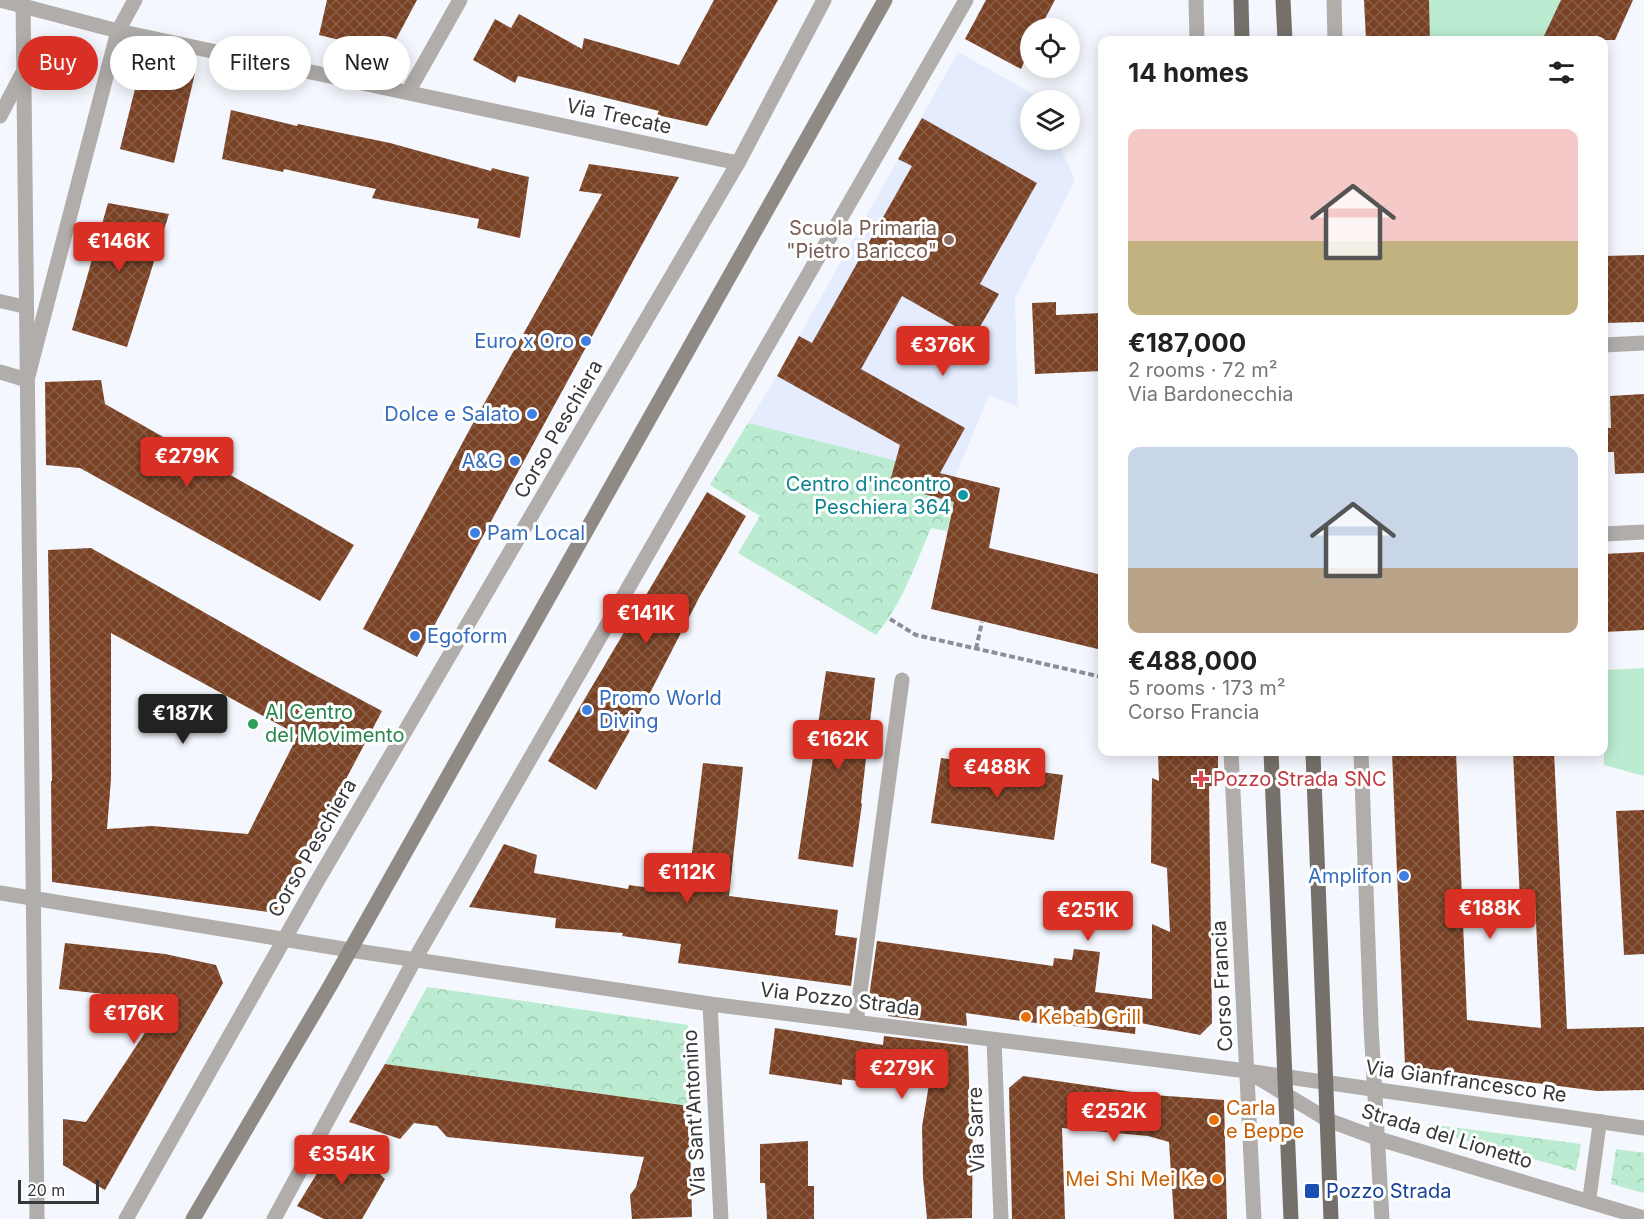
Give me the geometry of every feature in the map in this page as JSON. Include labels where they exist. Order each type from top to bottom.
[{"type":"main road","points":[[193,1219],[350,950],[885,0]]},
{"type":"main road","points":[[1241,0],[1242,36]]},
{"type":"main road","points":[[1283,0],[1285,36]]},
{"type":"main road","points":[[1271,756],[1291,1219]]},
{"type":"main road","points":[[1313,756],[1331,1219]]},
{"type":"street","name":"Via Trecate","points":[[0,0],[23,3],[118,31],[738,163]]},
{"type":"street","points":[[27,380],[118,31],[135,0]]},
{"type":"street","points":[[408,92],[460,0]]},
{"type":"street","name":"Corso Peschiera","points":[[126,1219],[284,939],[738,163],[824,0]]},
{"type":"street","points":[[274,1219],[415,959],[966,0]]},
{"type":"street","points":[[1196,0],[1197,36]]},
{"type":"street","points":[[1334,0],[1335,36]]},
{"type":"street","points":[[23,3],[23,36]]},
{"type":"street","points":[[0,116],[18,82]]},
{"type":"street","points":[[24,90],[37,1219]]},
{"type":"street","points":[[1608,345],[1644,344]]},
{"type":"street","points":[[0,372],[27,380]]},
{"type":"street","points":[[1608,534],[1644,532]]},
{"type":"street","points":[[856,1022],[902,680]]},
{"type":"street","name":"Corso Francia","points":[[1231,756],[1254,1219]]},
{"type":"street","points":[[1361,756],[1374,1090],[1382,1219]]},
{"type":"street","name":"Via Pozzo Strada","points":[[0,893],[350,950],[710,1004],[1326,1082]]},
{"type":"street","name":"Via Sant'Antonino","points":[[710,1004],[721,1219]]},
{"type":"street","name":"Via Sarre","points":[[994,1040],[1001,1219]]},
{"type":"street","name":"Strada del Lionetto","points":[[1247,1071],[1328,1120],[1378,1139],[1644,1218]]},
{"type":"street","name":"Via Gianfrancesco Re","points":[[1326,1082],[1644,1128]]},
{"type":"lane","points":[[0,301],[26,307]]},
{"type":"lane","points":[[1589,1201],[1600,1121]]},
{"type":"path","points":[[890,619],[916,635],[1098,676]]},
{"type":"path","points":[[976,649],[982,622]]},
{"type":"shaded area","name":"Scuola Primaria \"Pietro Baricco\"","points":[[958,52],[1026,90],[1020,90],[1020,150],[1062,150],[1075,180],[1015,299],[1018,407],[989,395],[955,477],[748,423],[777,376]]},
{"type":"green space","points":[[1429,0],[1561,0],[1544,36],[1430,36]]},
{"type":"green space","points":[[748,423],[896,461],[890,485],[954,502],[947,531],[931,528],[901,597],[876,635],[738,553],[760,516],[710,485]]},
{"type":"green space","points":[[1644,668],[1644,776],[1604,765],[1604,756],[1608,756],[1608,670]]},
{"type":"green space","points":[[427,987],[688,1025],[689,1106],[385,1064]]},
{"type":"green space","points":[[1428,1124],[1581,1144],[1576,1171],[1428,1130]]},
{"type":"green space","points":[[1616,1149],[1644,1153],[1644,1193],[1611,1184]]},
{"type":"building","points":[[327,0],[417,0],[398,36],[319,35]]},
{"type":"building","points":[[714,0],[778,0],[707,126],[657,115],[659,111],[518,76],[515,83],[473,60],[495,19],[511,28],[519,14],[582,49],[584,38],[679,65]]},
{"type":"building","points":[[986,0],[1055,0],[1045,18],[1020,18],[1020,68],[965,39]]},
{"type":"building","points":[[1364,0],[1429,0],[1430,36],[1366,36]]},
{"type":"building","points":[[1561,0],[1633,0],[1615,40],[1608,40],[1608,36],[1544,36]]},
{"type":"building","points":[[135,90],[191,90],[174,163],[120,149]]},
{"type":"building","points":[[231,110],[297,126],[298,124],[390,143],[491,171],[492,168],[529,177],[520,238],[477,228],[479,219],[372,198],[376,189],[284,169],[283,172],[222,159]]},
{"type":"building","points":[[922,118],[1037,183],[980,284],[999,294],[974,337],[902,296],[861,369],[965,428],[940,473],[1000,488],[989,548],[1098,574],[1098,649],[931,609],[954,502],[889,485],[900,445],[777,376],[799,336],[812,343],[912,166],[898,159]]},
{"type":"building","points":[[589,164],[679,177],[417,657],[363,629],[472,425],[602,194],[579,191]]},
{"type":"building","points":[[108,203],[169,214],[127,347],[72,330]]},
{"type":"building","points":[[1644,255],[1644,322],[1608,323],[1608,256]]},
{"type":"building","points":[[1056,302],[1056,315],[1098,313],[1098,371],[1035,374],[1032,303]]},
{"type":"building","points":[[101,380],[105,404],[354,545],[320,601],[80,468],[46,465],[45,382]]},
{"type":"building","points":[[1644,394],[1644,473],[1615,474],[1614,452],[1608,452],[1608,428],[1611,428],[1610,396]]},
{"type":"building","points":[[707,492],[746,516],[700,596],[636,720],[596,790],[548,761]]},
{"type":"building","points":[[91,548],[382,711],[275,913],[52,882],[48,550]],"holes":[[[111,633],[298,735],[248,834],[152,826],[107,829],[111,779]]]},
{"type":"building","points":[[1644,552],[1644,630],[1608,632],[1608,554]]},
{"type":"building","points":[[826,671],[875,678],[853,867],[798,859]]},
{"type":"building","points":[[1158,756],[1218,756],[1218,787],[1209,786],[1212,1023],[1200,1035],[1136,1022],[1135,1034],[966,1013],[967,1026],[888,1016],[891,1000],[869,997],[877,941],[1053,966],[1054,958],[1072,960],[1074,949],[1100,952],[1095,992],[1152,999],[1152,924],[1170,932],[1167,868],[1151,863],[1152,778],[1159,781]]},
{"type":"building","points":[[1392,756],[1456,756],[1467,1020],[1541,1028],[1535,899],[1520,900],[1513,756],[1554,756],[1567,1029],[1644,1027],[1644,1090],[1597,1091],[1405,1066]]},
{"type":"building","points":[[941,758],[1063,775],[1054,840],[931,823]]},
{"type":"building","points":[[703,763],[743,767],[729,896],[838,910],[835,935],[857,938],[851,986],[678,963],[681,944],[622,936],[623,933],[555,928],[556,918],[469,907],[504,844],[537,855],[534,873],[628,889],[629,885],[687,893]]},
{"type":"building","points":[[1644,810],[1644,954],[1624,955],[1616,811]]},
{"type":"building","points":[[65,943],[165,954],[216,965],[223,983],[105,1190],[63,1165],[63,1119],[86,1122],[166,1001],[59,989]]},
{"type":"building","points":[[775,1028],[883,1045],[884,1036],[968,1046],[970,1120],[973,1118],[972,1218],[927,1219],[922,1127],[929,1084],[842,1079],[842,1085],[769,1074]]},
{"type":"building","points":[[385,1064],[689,1106],[692,1217],[632,1219],[630,1195],[636,1187],[644,1157],[447,1137],[437,1126],[414,1123],[400,1139],[349,1122]]},
{"type":"building","points":[[1023,1076],[1153,1095],[1224,1100],[1227,1219],[1174,1219],[1169,1142],[1148,1136],[1062,1128],[1065,1219],[1012,1219],[1009,1088]]},
{"type":"building","points":[[340,1136],[385,1179],[362,1219],[324,1219],[297,1206]]},
{"type":"building","points":[[808,1141],[808,1186],[814,1186],[814,1219],[767,1219],[765,1183],[760,1183],[760,1144]]},
{"type":"place","name":"Scuola Primaria \"Pietro Baricco\"","points":[[949,240]]},
{"type":"place","name":"Euro x Oro","points":[[586,341]]},
{"type":"place","name":"Dolce e Salato","points":[[532,414]]},
{"type":"place","name":"A&G","points":[[515,461]]},
{"type":"place","name":"Centro d'incontro Peschiera 364","points":[[963,495]]},
{"type":"place","name":"Pam Local","points":[[475,533]]},
{"type":"place","name":"Egoform","points":[[415,636]]},
{"type":"place","name":"Promo World Diving","points":[[587,710]]},
{"type":"place","name":"Al Centro del Movimento","points":[[253,724]]},
{"type":"place","name":"Pozzo Strada SNC","points":[[1201,779]]},
{"type":"place","name":"Amplifon","points":[[1404,876]]},
{"type":"place","name":"Kebab Grill","points":[[1026,1017]]},
{"type":"place","name":"Carla e Beppe","points":[[1214,1120]]},
{"type":"place","name":"Mei Shi Mei Ke","points":[[1217,1179]]},
{"type":"place","name":"Pozzo Strada","points":[[1312,1191]]}]
